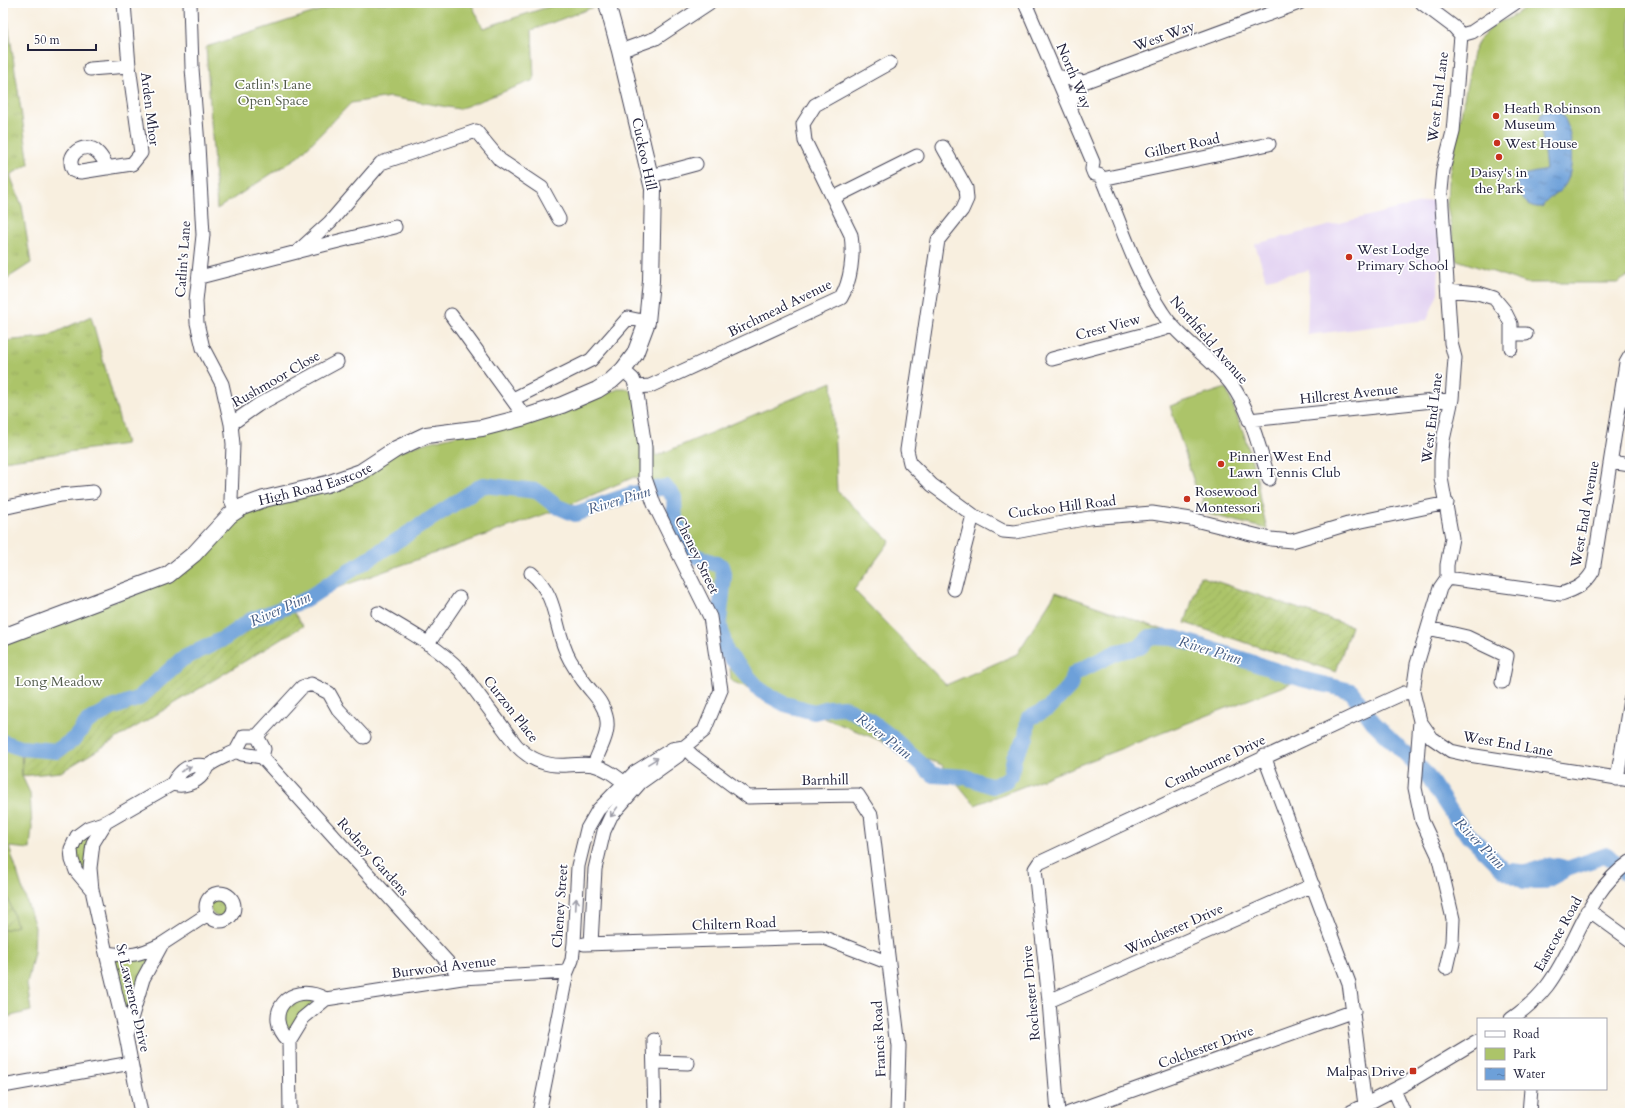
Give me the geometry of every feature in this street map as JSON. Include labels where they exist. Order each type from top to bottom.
[{"type":"main road","name":"Cuckoo Hill","points":[[607,3],[620,50],[653,189],[651,281],[647,322],[635,354]]},
{"type":"main road","name":"High Road Eastcote","points":[[3,637],[168,576],[194,554],[236,511],[249,504],[327,484],[361,472],[396,449],[422,436],[435,433],[482,428],[526,417],[580,398],[602,387],[623,370],[635,354]]},
{"type":"street","name":"Arden Mhor","points":[[108,168],[97,151],[91,148],[82,148],[74,153],[71,158],[71,166],[74,171],[81,172],[108,168],[132,164],[141,153],[129,66],[124,3]]},
{"type":"street","name":"Catlin's Lane","points":[[190,3],[192,68],[203,235],[200,277],[196,301],[197,323],[204,348],[222,384],[231,424],[233,444],[231,500],[236,511]]},
{"type":"street","points":[[620,50],[656,38],[709,3]]},
{"type":"street","name":"North Way","points":[[1025,3],[1094,162],[1099,165],[1102,171],[1100,177]]},
{"type":"street","name":"West Way","points":[[1084,82],[1299,3]]},
{"type":"street","name":"West End Lane","points":[[1422,3],[1454,26],[1461,35],[1453,132],[1443,170],[1441,191],[1452,344],[1455,358],[1452,399],[1440,461],[1452,538],[1447,565],[1447,578],[1440,588],[1417,664],[1413,692],[1420,721],[1432,738],[1451,751],[1624,779]]},
{"type":"street","points":[[1461,35],[1472,32],[1515,3]]},
{"type":"street","name":"Birchmead Avenue","points":[[636,387],[650,386],[841,298],[847,288],[852,246],[851,235],[804,140],[803,124],[815,105],[890,63]]},
{"type":"street","points":[[90,70],[129,66]]},
{"type":"street","points":[[1057,76],[1084,82],[1069,105]]},
{"type":"street","points":[[297,252],[330,222],[381,163],[476,131],[500,160],[542,188],[559,219]]},
{"type":"street","name":"Gilbert Road","points":[[1100,177],[1269,144]]},
{"type":"street","name":"Cuckoo Hill Road","points":[[943,147],[966,188],[967,200],[962,210],[938,240],[907,450],[910,463],[932,485],[973,515],[1003,531],[1015,532],[1089,518],[1152,513],[1191,519],[1271,539],[1292,541],[1348,524],[1446,503]]},
{"type":"street","points":[[833,198],[917,156]]},
{"type":"street","points":[[650,176],[696,164]]},
{"type":"street","name":"Northfield Avenue","points":[[1100,177],[1148,288],[1163,314],[1172,325],[1206,357],[1231,384],[1242,402],[1269,479]]},
{"type":"street","points":[[200,277],[395,227]]},
{"type":"street","points":[[1448,290],[1478,293],[1494,298],[1504,310],[1511,324],[1511,348]]},
{"type":"street","points":[[450,315],[526,417]]},
{"type":"street","points":[[513,399],[591,360],[628,318],[647,322]]},
{"type":"street","name":"Crest View","points":[[1052,359],[1164,329],[1172,325]]},
{"type":"street","points":[[1512,334],[1526,334]]},
{"type":"street","name":"West End Avenue","points":[[1447,578],[1550,594],[1561,594],[1577,589],[1587,581],[1593,571],[1626,363],[1630,356]]},
{"type":"street","name":"Rushmoor Close","points":[[231,424],[258,405],[337,362]]},
{"type":"street","name":"Cheney Street","points":[[539,1113],[567,972],[572,960],[578,866],[587,829],[598,810],[629,786],[640,783],[678,756],[684,747],[704,731],[721,690],[710,617],[654,504],[645,478],[645,447],[636,387],[633,379],[623,370]]},
{"type":"street","name":"Hillcrest Avenue","points":[[1249,420],[1452,399]]},
{"type":"street","points":[[1611,462],[1630,465]]},
{"type":"street","points":[[3,508],[61,495],[93,492]]},
{"type":"street","points":[[954,589],[973,515]]},
{"type":"street","points":[[531,573],[540,581],[551,599],[569,658],[579,675],[599,700],[607,717],[607,733],[594,765]]},
{"type":"street","points":[[428,644],[459,598]]},
{"type":"street","name":"Curzon Place","points":[[378,613],[428,644],[451,661],[460,670],[525,755],[537,761],[553,765],[594,765],[629,786]]},
{"type":"street","points":[[1428,628],[1467,637],[1506,656],[1502,682]]},
{"type":"street","points":[[106,822],[172,784],[177,775],[183,770],[198,765],[208,766],[236,751],[244,736],[257,736],[302,687],[311,684],[329,693],[338,709],[364,737]]},
{"type":"street","name":"Cranbourne Drive","points":[[1035,869],[1039,863],[1264,756],[1366,710],[1404,694],[1413,692]]},
{"type":"street","points":[[1624,779],[1630,700]]},
{"type":"street","points":[[1420,721],[1415,788],[1422,821],[1438,855],[1453,920],[1452,942],[1446,968]]},
{"type":"street","points":[[236,751],[242,754],[262,757],[264,749],[257,736]]},
{"type":"street","name":"Barnhill","points":[[684,747],[693,756],[748,797],[858,795],[871,815],[889,963]]},
{"type":"street","points":[[1264,756],[1349,983],[1354,1011],[1365,1104]]},
{"type":"street","name":"Rodney Gardens","points":[[262,757],[462,978]]},
{"type":"street","name":"Cheney Street","points":[[592,944],[595,869],[604,831],[629,786]]},
{"type":"street","name":"St Lawrence Drive","points":[[92,890],[76,871],[72,860],[71,849],[77,836],[82,831],[106,822]]},
{"type":"street","name":"St Lawrence Drive","points":[[106,822],[93,844],[90,868],[92,890],[126,1036],[141,1113]]},
{"type":"street","name":"Eastcote Road","points":[[1517,1017],[1547,986],[1560,966],[1587,911],[1603,888],[1616,873],[1628,863]]},
{"type":"street","name":"Rochester Drive","points":[[1035,869],[1049,1001],[1058,1113]]},
{"type":"street","name":"Winchester Drive","points":[[1049,1001],[1313,886]]},
{"type":"street","points":[[1587,911],[1597,916],[1630,940]]},
{"type":"street","points":[[106,953],[122,956],[142,954],[162,944],[208,914]]},
{"type":"street","name":"Chiltern Road","points":[[574,943],[592,944],[822,937],[889,963]]},
{"type":"street","points":[[126,1036],[143,979],[162,944]]},
{"type":"street","name":"Francis Road","points":[[889,963],[899,1046],[897,1113]]},
{"type":"street","name":"Burwood Avenue","points":[[290,1113],[289,1041],[284,1037],[278,1021],[279,1013],[287,999],[293,994],[310,992],[326,999],[462,978],[567,972]]},
{"type":"street","points":[[289,1041],[304,1018],[326,999]]},
{"type":"street","name":"Colchester Drive","points":[[1069,1113],[1354,1011]]},
{"type":"street","points":[[653,1039],[654,1113]]},
{"type":"street","points":[[1349,1113],[1394,1090],[1477,1041]]},
{"type":"street","points":[[654,1062],[688,1063]]},
{"type":"street","points":[[3,1086],[131,1063]]},
{"type":"street","points":[[1394,1090],[1404,1113]]},
{"type":"street","points":[[1530,1113],[1532,1090]]},
{"type":"shaded area","name":"West Lodge Primary School","points":[[1441,198],[1438,293],[1427,320],[1307,335],[1309,270],[1266,279],[1255,244]]},
{"type":"green space","points":[[3,3],[5,3],[29,164],[10,175],[22,206],[31,263],[3,281]]},
{"type":"green space","name":"Catlin's Lane Open Space","points":[[343,3],[471,3],[483,28],[560,3],[602,4],[532,30],[534,80],[459,109],[390,97],[351,103],[299,156],[217,209],[206,47]]},
{"type":"green space","points":[[1532,3],[1630,3],[1630,275],[1617,283],[1526,283],[1457,260],[1447,206],[1448,181],[1473,53],[1479,40],[1496,23],[1508,19]]},
{"type":"green space","points":[[91,316],[126,444],[3,461],[3,341],[46,337]]},
{"type":"green space","name":"Long Meadow","points":[[832,382],[837,491],[890,541],[854,590],[946,685],[1017,654],[1056,592],[1302,679],[975,805],[942,765],[731,681],[726,623],[665,487],[634,477],[562,508],[295,603],[149,683],[57,751],[3,741],[3,643],[150,588],[239,516],[417,445],[577,406],[618,389],[628,389],[636,396],[656,456]]},
{"type":"green space","name":"Pinner West End Lawn Tennis Club","points":[[1226,388],[1244,434],[1257,478],[1260,500],[1267,529],[1200,512],[1204,497],[1198,495],[1170,406]]},
{"type":"green space","points":[[1200,576],[1351,626],[1336,672],[1185,623]]},
{"type":"green space","points":[[292,610],[303,626],[61,772],[22,776],[23,751],[63,753],[92,724],[139,701],[183,665],[225,641]]},
{"type":"green space","points":[[3,742],[21,748],[22,776],[30,793],[32,827],[30,849],[9,847],[35,927],[34,952],[27,984],[31,1011],[3,1018]]},
{"type":"green space","points":[[98,827],[86,876],[73,851],[82,837]]},
{"type":"green space","points":[[3,882],[17,926],[3,930]]},
{"type":"green space","points":[[220,897],[227,900],[230,907],[227,914],[220,917],[213,914],[210,907],[213,900]]},
{"type":"green space","points":[[153,953],[128,1011],[125,1013],[113,959]]},
{"type":"green space","points":[[313,997],[313,1002],[287,1032],[282,1017],[289,1001]]},
{"type":"water","points":[[1557,109],[1565,120],[1569,130],[1572,155],[1570,172],[1563,188],[1542,207],[1536,207],[1530,205],[1522,198],[1518,188],[1518,176],[1546,170],[1540,117],[1542,112]]},
{"type":"waterway","name":"River Pinn","points":[[3,742],[21,748],[57,751],[75,738],[88,721],[112,708],[139,698],[182,659],[225,638],[251,620],[305,600],[483,485],[537,491],[556,506],[575,514],[631,494],[665,487],[674,497],[675,520],[691,554],[721,566],[724,576],[719,622],[726,652],[761,691],[785,704],[814,712],[829,708],[843,707],[866,718],[890,736],[933,775],[966,777],[992,786],[1005,781],[1011,775],[1014,757],[1026,737],[1028,719],[1049,708],[1070,686],[1073,675],[1117,652],[1140,647],[1150,637],[1175,638],[1302,679],[1351,691],[1373,722],[1426,774],[1461,827],[1504,870],[1524,881],[1543,882],[1567,869],[1607,855],[1630,877]]},
{"type":"waterway","points":[[1511,871],[1527,872],[1546,866],[1555,866],[1567,869]]},
{"type":"place","name":"Heath Robinson Museum","points":[[1496,116]]},
{"type":"place","name":"West House","points":[[1497,143]]},
{"type":"place","name":"Daisy's in the Park","points":[[1499,157]]},
{"type":"place","name":"West Lodge Primary School","points":[[1349,257]]},
{"type":"place","name":"Pinner West End Lawn Tennis Club","points":[[1221,464]]},
{"type":"place","name":"Rosewood Montessori","points":[[1187,499]]},
{"type":"place","name":"Malpas Drive","points":[[1413,1071]]}]
